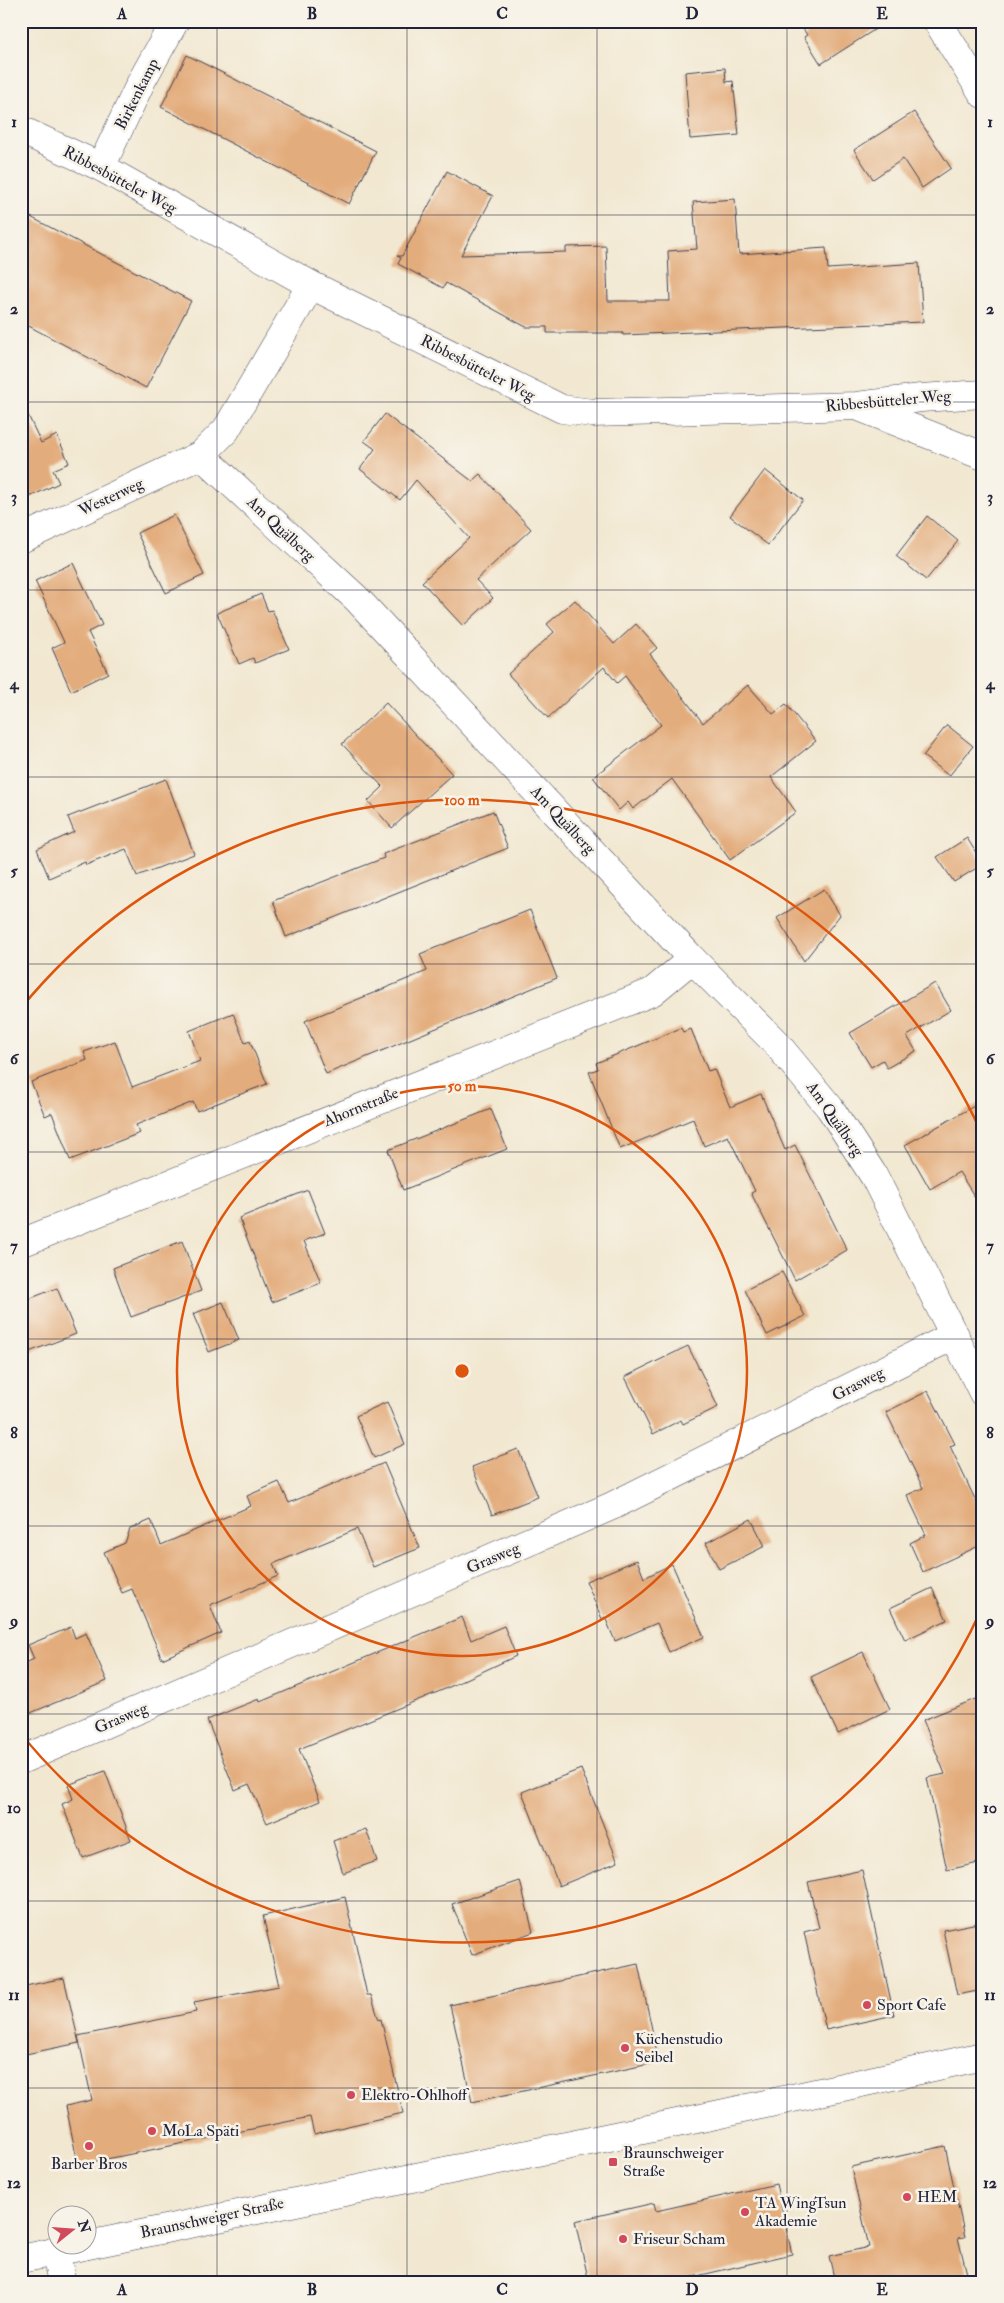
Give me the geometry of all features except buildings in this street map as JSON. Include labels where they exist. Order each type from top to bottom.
[{"type":"street","name":"Birkenkamp","points":[[101,167],[142,80],[175,21]]},
{"type":"street","points":[[937,21],[983,94]]},
{"type":"street","name":"Ribbesbütteler Weg","points":[[21,130],[101,167],[311,284],[562,408],[592,413],[857,406],[921,398],[983,394]]},
{"type":"street","points":[[202,456],[226,430],[311,284]]},
{"type":"street","points":[[857,406],[983,456]]},
{"type":"street","name":"Westerweg","points":[[21,539],[202,456]]},
{"type":"street","name":"Am Quälberg","points":[[202,456],[357,599],[692,959],[776,1043],[830,1108],[874,1176],[983,1393]]},
{"type":"street","name":"Ahornstraße","points":[[21,1242],[652,992],[692,959]]},
{"type":"street","name":"Grasweg","points":[[21,1760],[612,1506],[955,1336]]},
{"type":"street","name":"Braunschweiger Straße","points":[[98,2242],[711,2116],[983,2056]]},
{"type":"street","points":[[21,2259],[48,2253]]},
{"type":"street","points":[[56,2256],[62,2282]]},
{"type":"place","name":"Sport Cafe","points":[[867,2005]]},
{"type":"place","name":"Küchenstudio Seibel","points":[[625,2048]]},
{"type":"place","name":"Elektro-Ohlhoff","points":[[351,2095]]},
{"type":"place","name":"MoLa Späti","points":[[152,2131]]},
{"type":"place","name":"Barber Bros","points":[[89,2146]]},
{"type":"place","name":"Braunschweiger Straße","points":[[613,2162]]},
{"type":"place","name":"HEM","points":[[907,2197]]},
{"type":"place","name":"TA WingTsun Akademie","points":[[745,2212]]},
{"type":"place","name":"Friseur Scham","points":[[623,2239]]}]
